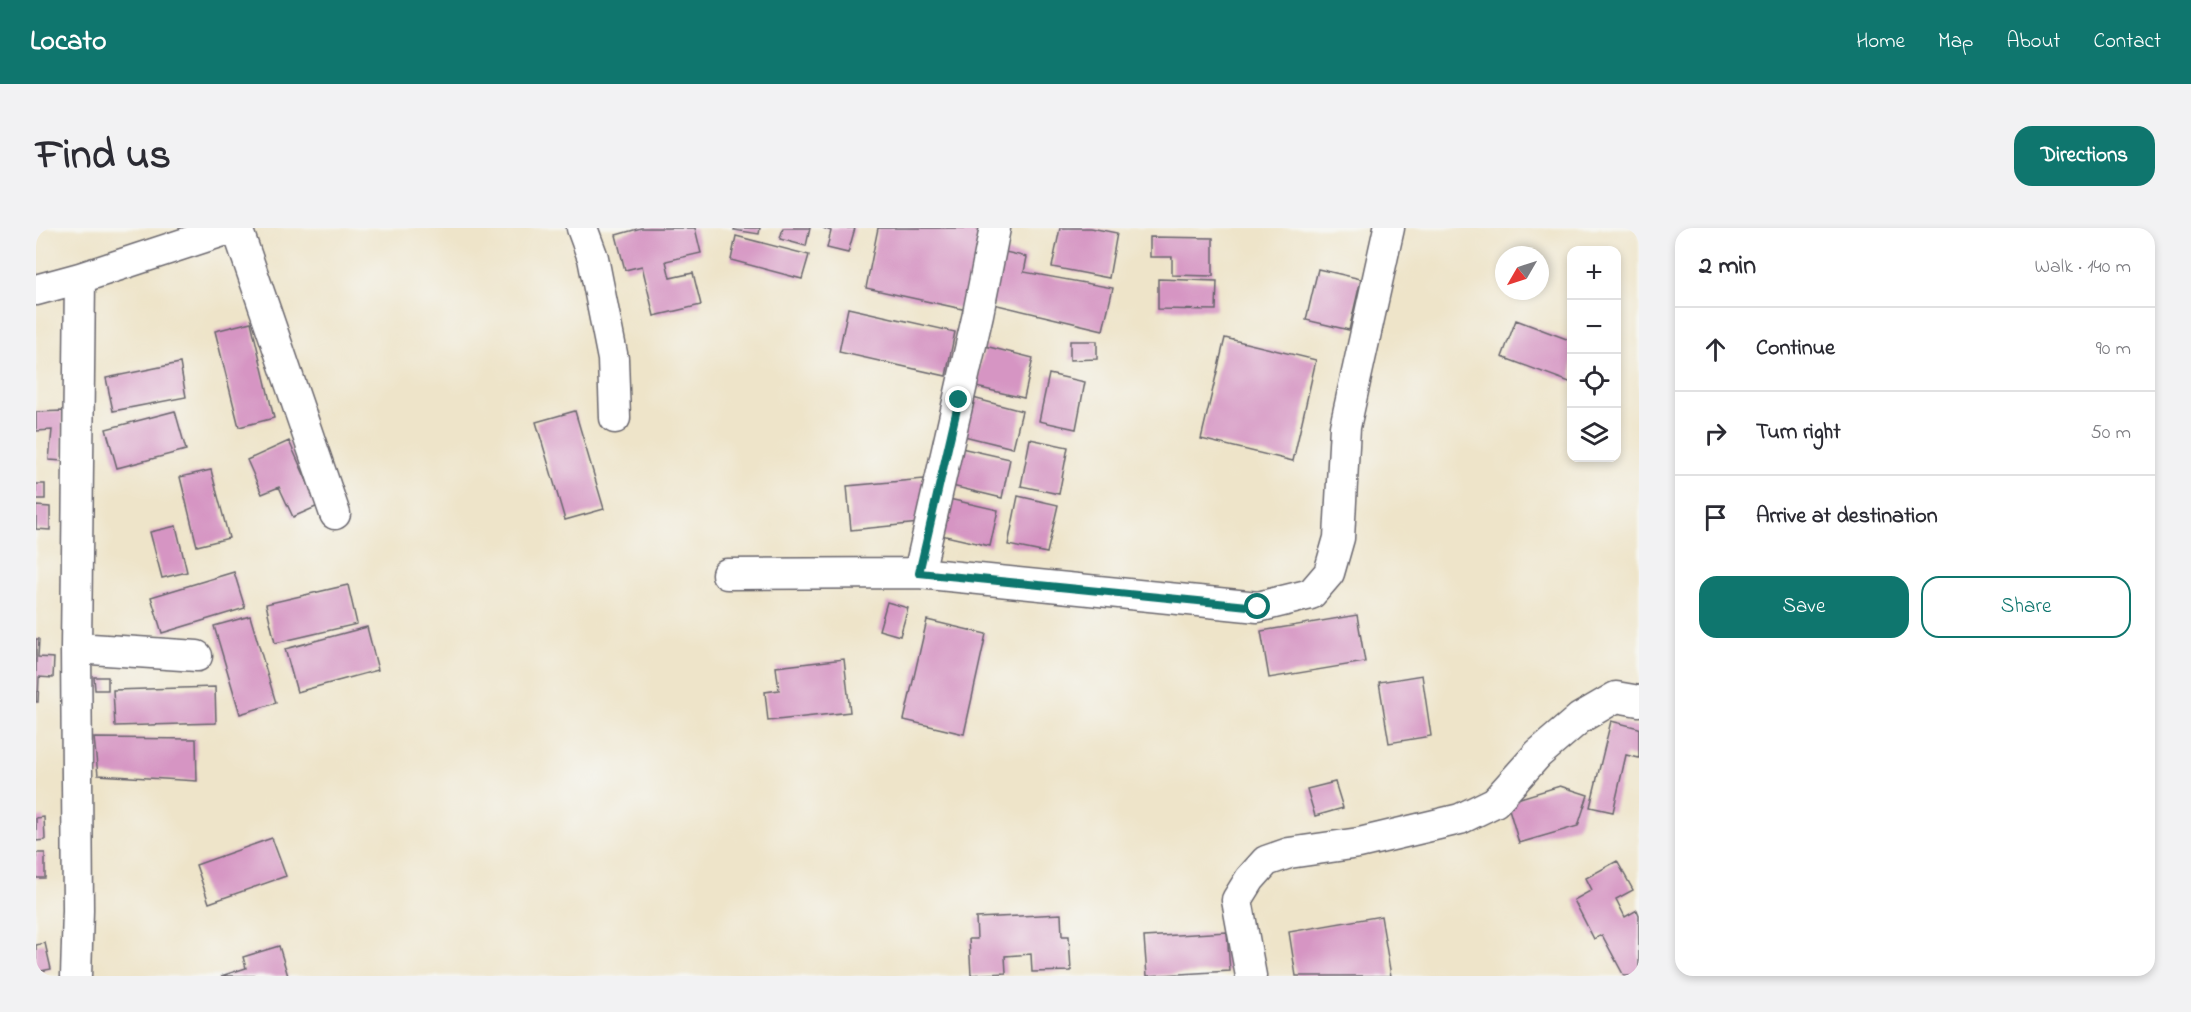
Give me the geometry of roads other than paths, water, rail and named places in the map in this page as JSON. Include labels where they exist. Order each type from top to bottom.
[{"type":"street","points":[[36,290],[80,278],[232,228]]},
{"type":"street","points":[[237,228],[335,514]]},
{"type":"street","points":[[582,228],[593,258],[613,359],[615,418]]},
{"type":"street","points":[[919,573],[978,314],[995,228]]},
{"type":"street","points":[[728,574],[919,573],[1258,607],[1311,594],[1329,573],[1339,538],[1345,427],[1389,228]]},
{"type":"street","points":[[76,976],[78,910],[76,648],[80,278]]},
{"type":"street","points":[[76,648],[197,656]]},
{"type":"street","points":[[1251,976],[1237,900],[1250,879],[1266,861],[1289,853],[1359,843],[1460,819],[1495,802],[1538,754],[1580,718],[1616,697],[1639,701]]}]
